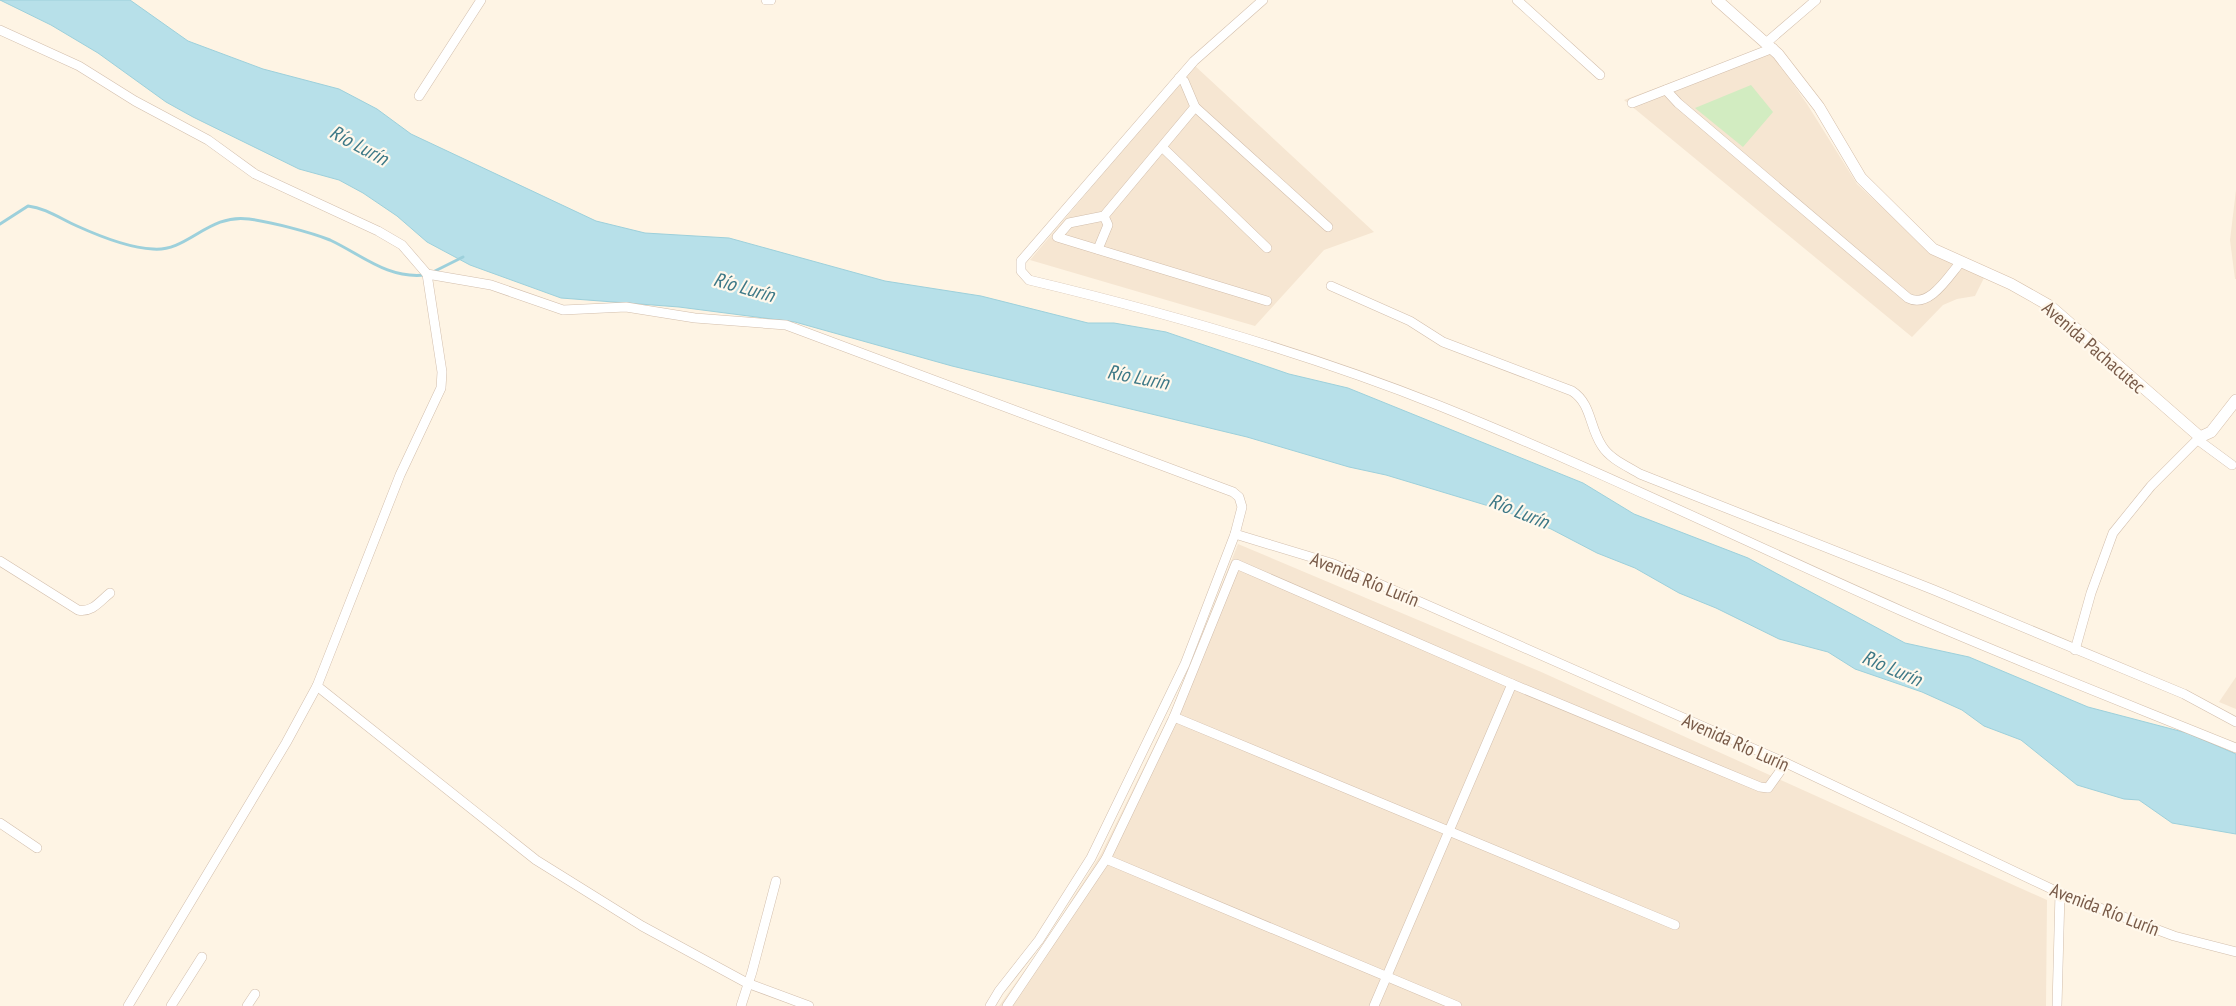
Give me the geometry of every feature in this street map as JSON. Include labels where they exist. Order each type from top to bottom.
[{"type":"main road","name":"Avenida Pachacutec","points":[[1717,0],[1769,46],[1819,107],[1861,178],[1933,249],[1960,263],[2011,284],[2050,306],[2199,438]]},
{"type":"main road","points":[[2199,438],[2211,432],[2236,400]]},
{"type":"street","points":[[419,96],[482,0]]},
{"type":"street","points":[[766,0],[771,0]]},
{"type":"street","points":[[1263,0],[1194,61],[1021,261],[1020,271],[1029,280],[1171,315],[1329,366],[1437,405],[1608,478],[1907,613],[2236,748]]},
{"type":"street","points":[[1517,0],[1600,75]]},
{"type":"street","points":[[1632,102],[1666,90],[1769,46],[1816,0]]},
{"type":"street","points":[[0,30],[79,66],[135,101],[208,140],[255,174],[378,230],[402,245],[427,274],[442,372],[441,388],[396,483],[318,686],[282,751],[128,1006]]},
{"type":"street","points":[[1179,78],[1184,81],[1195,107],[1328,227]]},
{"type":"street","points":[[1666,90],[1678,103],[1908,298],[1916,301],[1926,299],[1960,263]]},
{"type":"street","points":[[1195,107],[1104,216],[1069,223],[1057,237],[1267,302]]},
{"type":"street","points":[[1162,147],[1268,248]]},
{"type":"street","points":[[1098,249],[1108,225],[1104,216]]},
{"type":"street","points":[[427,274],[491,285],[563,310],[626,307],[695,318],[794,328],[896,368],[1162,464],[1233,492],[1239,497],[1242,507],[1235,534],[1185,664],[1092,858],[1039,940],[999,990],[990,1006]]},
{"type":"street","points":[[1331,286],[1410,321],[1443,342],[1572,391],[1580,396],[1586,404],[1602,447],[1614,458],[1640,474],[1934,590],[2184,694],[2236,722]]},
{"type":"street","points":[[2075,650],[2091,593],[2113,533],[2151,486],[2199,438],[2232,465]]},
{"type":"street","name":"Avenida Río Lurín","points":[[1235,534],[1334,564],[1786,764],[2060,893],[2174,936],[2236,952]]},
{"type":"street","points":[[0,560],[78,610],[85,612],[91,609],[110,593]]},
{"type":"street","points":[[1007,1006],[1106,859],[1174,717],[1236,564],[1512,684],[1760,787],[1768,788],[1773,784],[1786,764]]},
{"type":"street","points":[[1374,1006],[1512,684]]},
{"type":"street","points":[[318,686],[541,864],[642,926],[747,982],[809,1006]]},
{"type":"street","points":[[1174,717],[1675,925]]},
{"type":"street","points":[[0,823],[37,848]]},
{"type":"street","points":[[1106,859],[1457,1006]]},
{"type":"street","points":[[740,1006],[776,882]]},
{"type":"street","points":[[2057,1006],[2060,893]]},
{"type":"street","points":[[171,1006],[202,957]]},
{"type":"street","points":[[247,1006],[255,994]]},
{"type":"shaded area","points":[[1765,47],[1774,56],[1807,104],[1857,184],[1924,246],[1952,264],[1985,276],[1975,296],[1957,299],[1943,305],[1912,337],[1624,100]]},
{"type":"shaded area","points":[[1194,65],[1374,232],[1324,250],[1255,326],[1030,260],[1178,85],[1181,84]]},
{"type":"shaded area","points":[[2236,190],[2236,279],[2235,279],[2230,240]]},
{"type":"shaded area","points":[[1238,544],[1539,671],[2047,900],[2046,1006],[999,1006],[1043,945],[1101,854],[1170,714]]},
{"type":"shaded area","points":[[2236,677],[2236,709],[2219,702]]},
{"type":"green space","points":[[1751,85],[1773,112],[1743,147],[1695,108]]},
{"type":"water","name":"Río Lurín","points":[[0,0],[130,0],[188,41],[263,69],[339,89],[377,109],[411,134],[596,221],[645,233],[729,238],[885,281],[981,296],[1088,323],[1114,323],[1166,332],[1289,374],[1348,388],[1583,483],[1634,514],[1748,558],[1905,643],[1969,657],[2088,707],[2187,733],[2236,754],[2236,834],[2172,823],[2139,800],[2124,799],[2077,785],[2021,740],[1984,726],[1962,710],[1922,692],[1855,669],[1828,652],[1779,639],[1716,608],[1679,593],[1635,568],[1597,553],[1551,529],[1502,510],[1386,475],[1349,467],[1247,437],[952,366],[795,322],[679,307],[561,298],[470,265],[427,242],[397,216],[363,193],[339,180],[299,169],[193,117],[166,102],[98,53],[51,25]]},
{"type":"waterway","points":[[0,224],[28,206],[35,207],[114,241],[153,249],[177,245],[222,222],[235,219],[249,219],[322,237],[387,270],[411,275],[425,275]]},
{"type":"waterway","points":[[433,272],[463,257]]}]
